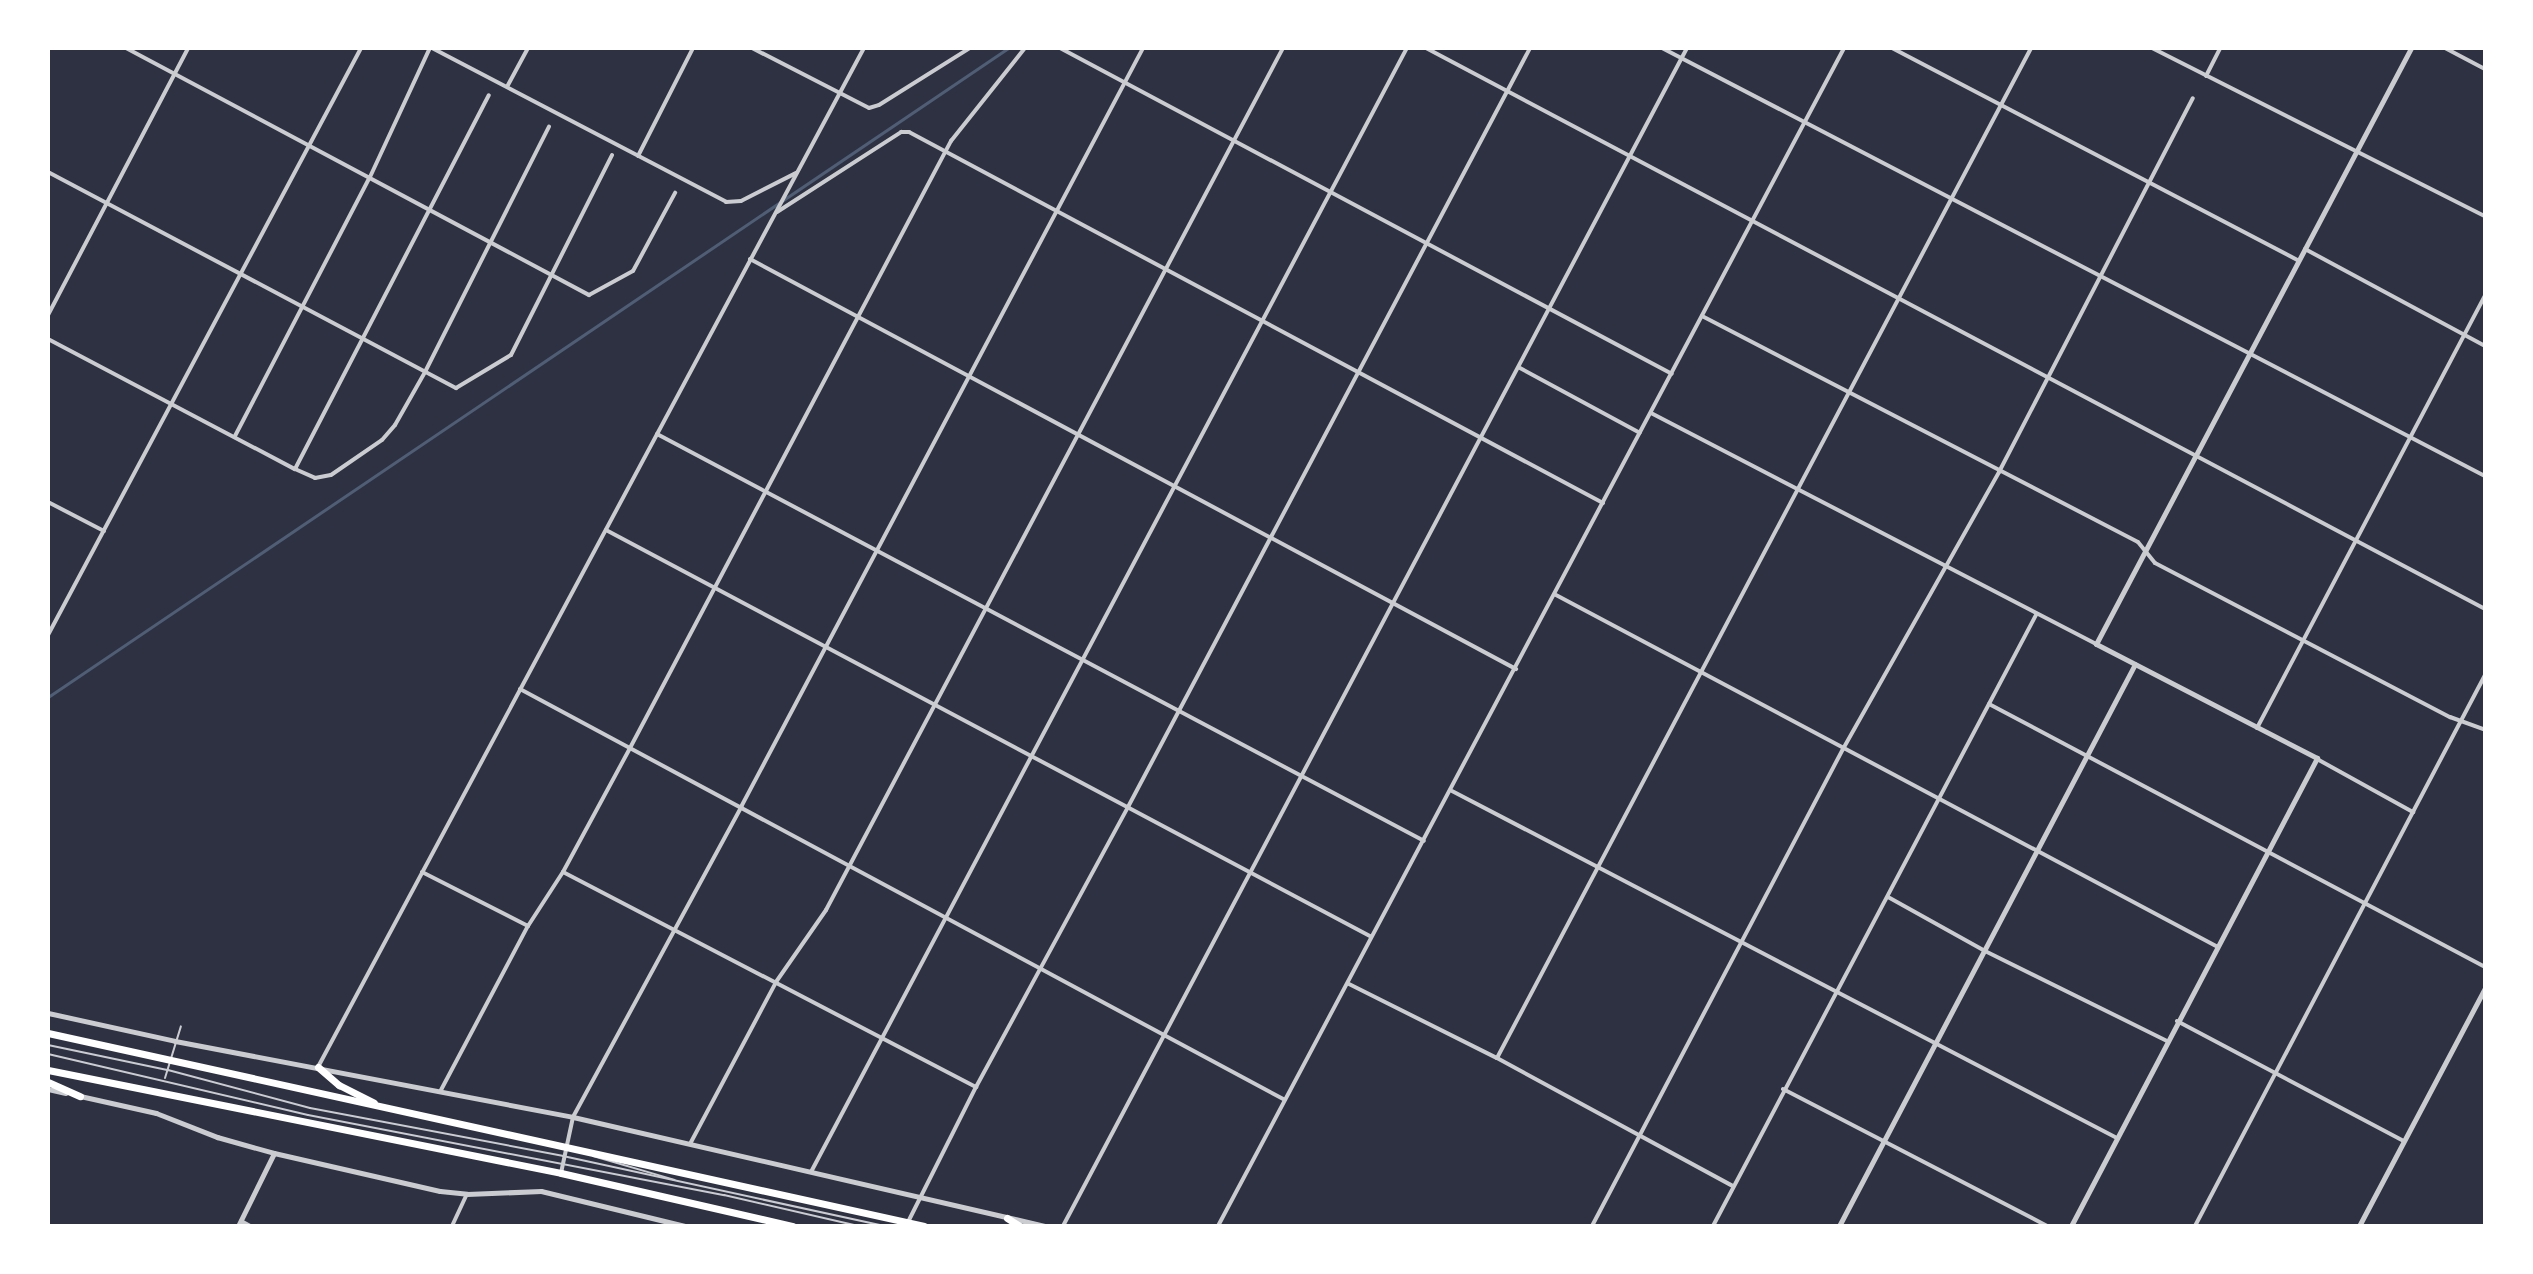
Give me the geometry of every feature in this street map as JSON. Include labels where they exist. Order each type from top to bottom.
[{"type":"highway","points":[[48,1033],[563,1152],[924,1226]]},
{"type":"highway","points":[[318,1067],[339,1085],[383,1108]]},
{"type":"highway","points":[[48,1070],[561,1169],[793,1226]]},
{"type":"highway","points":[[48,1082],[80,1096]]},
{"type":"highway","points":[[744,1215],[767,1226]]},
{"type":"highway","points":[[1007,1218],[1020,1226]]},
{"type":"street","points":[[126,48],[589,295],[633,271],[675,193]]},
{"type":"street","points":[[48,315],[188,48]]},
{"type":"street","points":[[48,635],[361,48]]},
{"type":"street","points":[[235,436],[370,177],[431,48],[733,204],[796,173]]},
{"type":"street","points":[[508,86],[528,48]]},
{"type":"street","points":[[638,156],[693,48]]},
{"type":"street","points":[[752,48],[869,108],[879,105],[970,48]]},
{"type":"street","points":[[318,1067],[864,48]]},
{"type":"street","points":[[441,1090],[528,926],[563,872],[716,588],[945,152],[1015,57],[1025,48]]},
{"type":"street","points":[[1060,48],[1672,374]]},
{"type":"street","points":[[561,1169],[573,1117],[1143,48]]},
{"type":"street","points":[[690,1144],[776,982],[826,910],[850,866],[1283,48]]},
{"type":"street","points":[[811,1172],[1407,48]]},
{"type":"street","points":[[1426,48],[2485,609]]},
{"type":"street","points":[[907,1224],[976,1087],[1530,48]]},
{"type":"street","points":[[1662,48],[2485,476]]},
{"type":"street","points":[[1063,1226],[1687,48]]},
{"type":"street","points":[[1218,1226],[1452,791],[1844,48]]},
{"type":"street","points":[[1892,48],[2299,261]]},
{"type":"street","points":[[1497,1058],[2031,48]]},
{"type":"street","points":[[2152,48],[2485,216]]},
{"type":"street","points":[[2206,76],[2220,48]]},
{"type":"street","points":[[2096,644],[2411,48]]},
{"type":"street","points":[[2445,48],[2485,69]]},
{"type":"street","points":[[295,469],[489,95]]},
{"type":"street","points":[[1592,1226],[1843,749],[1999,472],[2193,98]]},
{"type":"street","points":[[48,339],[295,469],[315,478],[331,475],[382,440],[425,372],[549,127]]},
{"type":"street","points":[[775,213],[901,132],[909,132],[1480,440],[1603,503]]},
{"type":"street","points":[[48,172],[456,388],[511,355],[612,155]]},
{"type":"street","points":[[2305,249],[2485,346]]},
{"type":"street","points":[[750,259],[1516,669]]},
{"type":"street","points":[[2257,728],[2485,295]]},
{"type":"street","points":[[1702,316],[2138,542],[2155,563],[2450,717],[2485,730]]},
{"type":"street","points":[[1520,368],[1640,433]]},
{"type":"street","points":[[1651,413],[2317,758],[2413,812]]},
{"type":"street","points":[[657,434],[1424,841]]},
{"type":"street","points":[[48,502],[104,531]]},
{"type":"street","points":[[606,530],[1371,937]]},
{"type":"street","points":[[1556,595],[2216,946]]},
{"type":"street","points":[[1713,1226],[2036,615]]},
{"type":"street","points":[[1839,1226],[2135,664]]},
{"type":"street","points":[[2195,1226],[2485,675]]},
{"type":"street","points":[[520,689],[1285,1100]]},
{"type":"street","points":[[1989,704],[2485,967]]},
{"type":"street","points":[[2071,1226],[2317,758]]},
{"type":"street","points":[[1452,791],[2117,1138]]},
{"type":"street","points":[[422,872],[528,926]]},
{"type":"street","points":[[563,872],[976,1087]]},
{"type":"street","points":[[1888,897],[1985,951],[2167,1041]]},
{"type":"street","points":[[1349,984],[1497,1058],[1733,1187]]},
{"type":"street","points":[[2359,1226],[2485,988]]},
{"type":"street","points":[[48,1013],[175,1041],[573,1117],[1046,1226]]},
{"type":"street","points":[[2177,1021],[2404,1141]]},
{"type":"street","points":[[48,1089],[156,1113],[217,1137],[274,1153],[467,1194],[541,1191],[685,1226]]},
{"type":"street","points":[[1783,1089],[2047,1226]]},
{"type":"street","points":[[250,1226],[239,1224],[274,1153]]},
{"type":"street","points":[[452,1226],[467,1194]]},
{"type":"lane","points":[[165,1079],[181,1026]]},
{"type":"lane","points":[[48,1045],[168,1070],[310,1108],[563,1152],[884,1226]]},
{"type":"lane","points":[[48,1054],[308,1115],[561,1169],[724,1195],[858,1226]]},
{"type":"lane","points":[[563,1152],[688,1183]]},
{"type":"waterway","points":[[48,697],[1008,48]]}]
